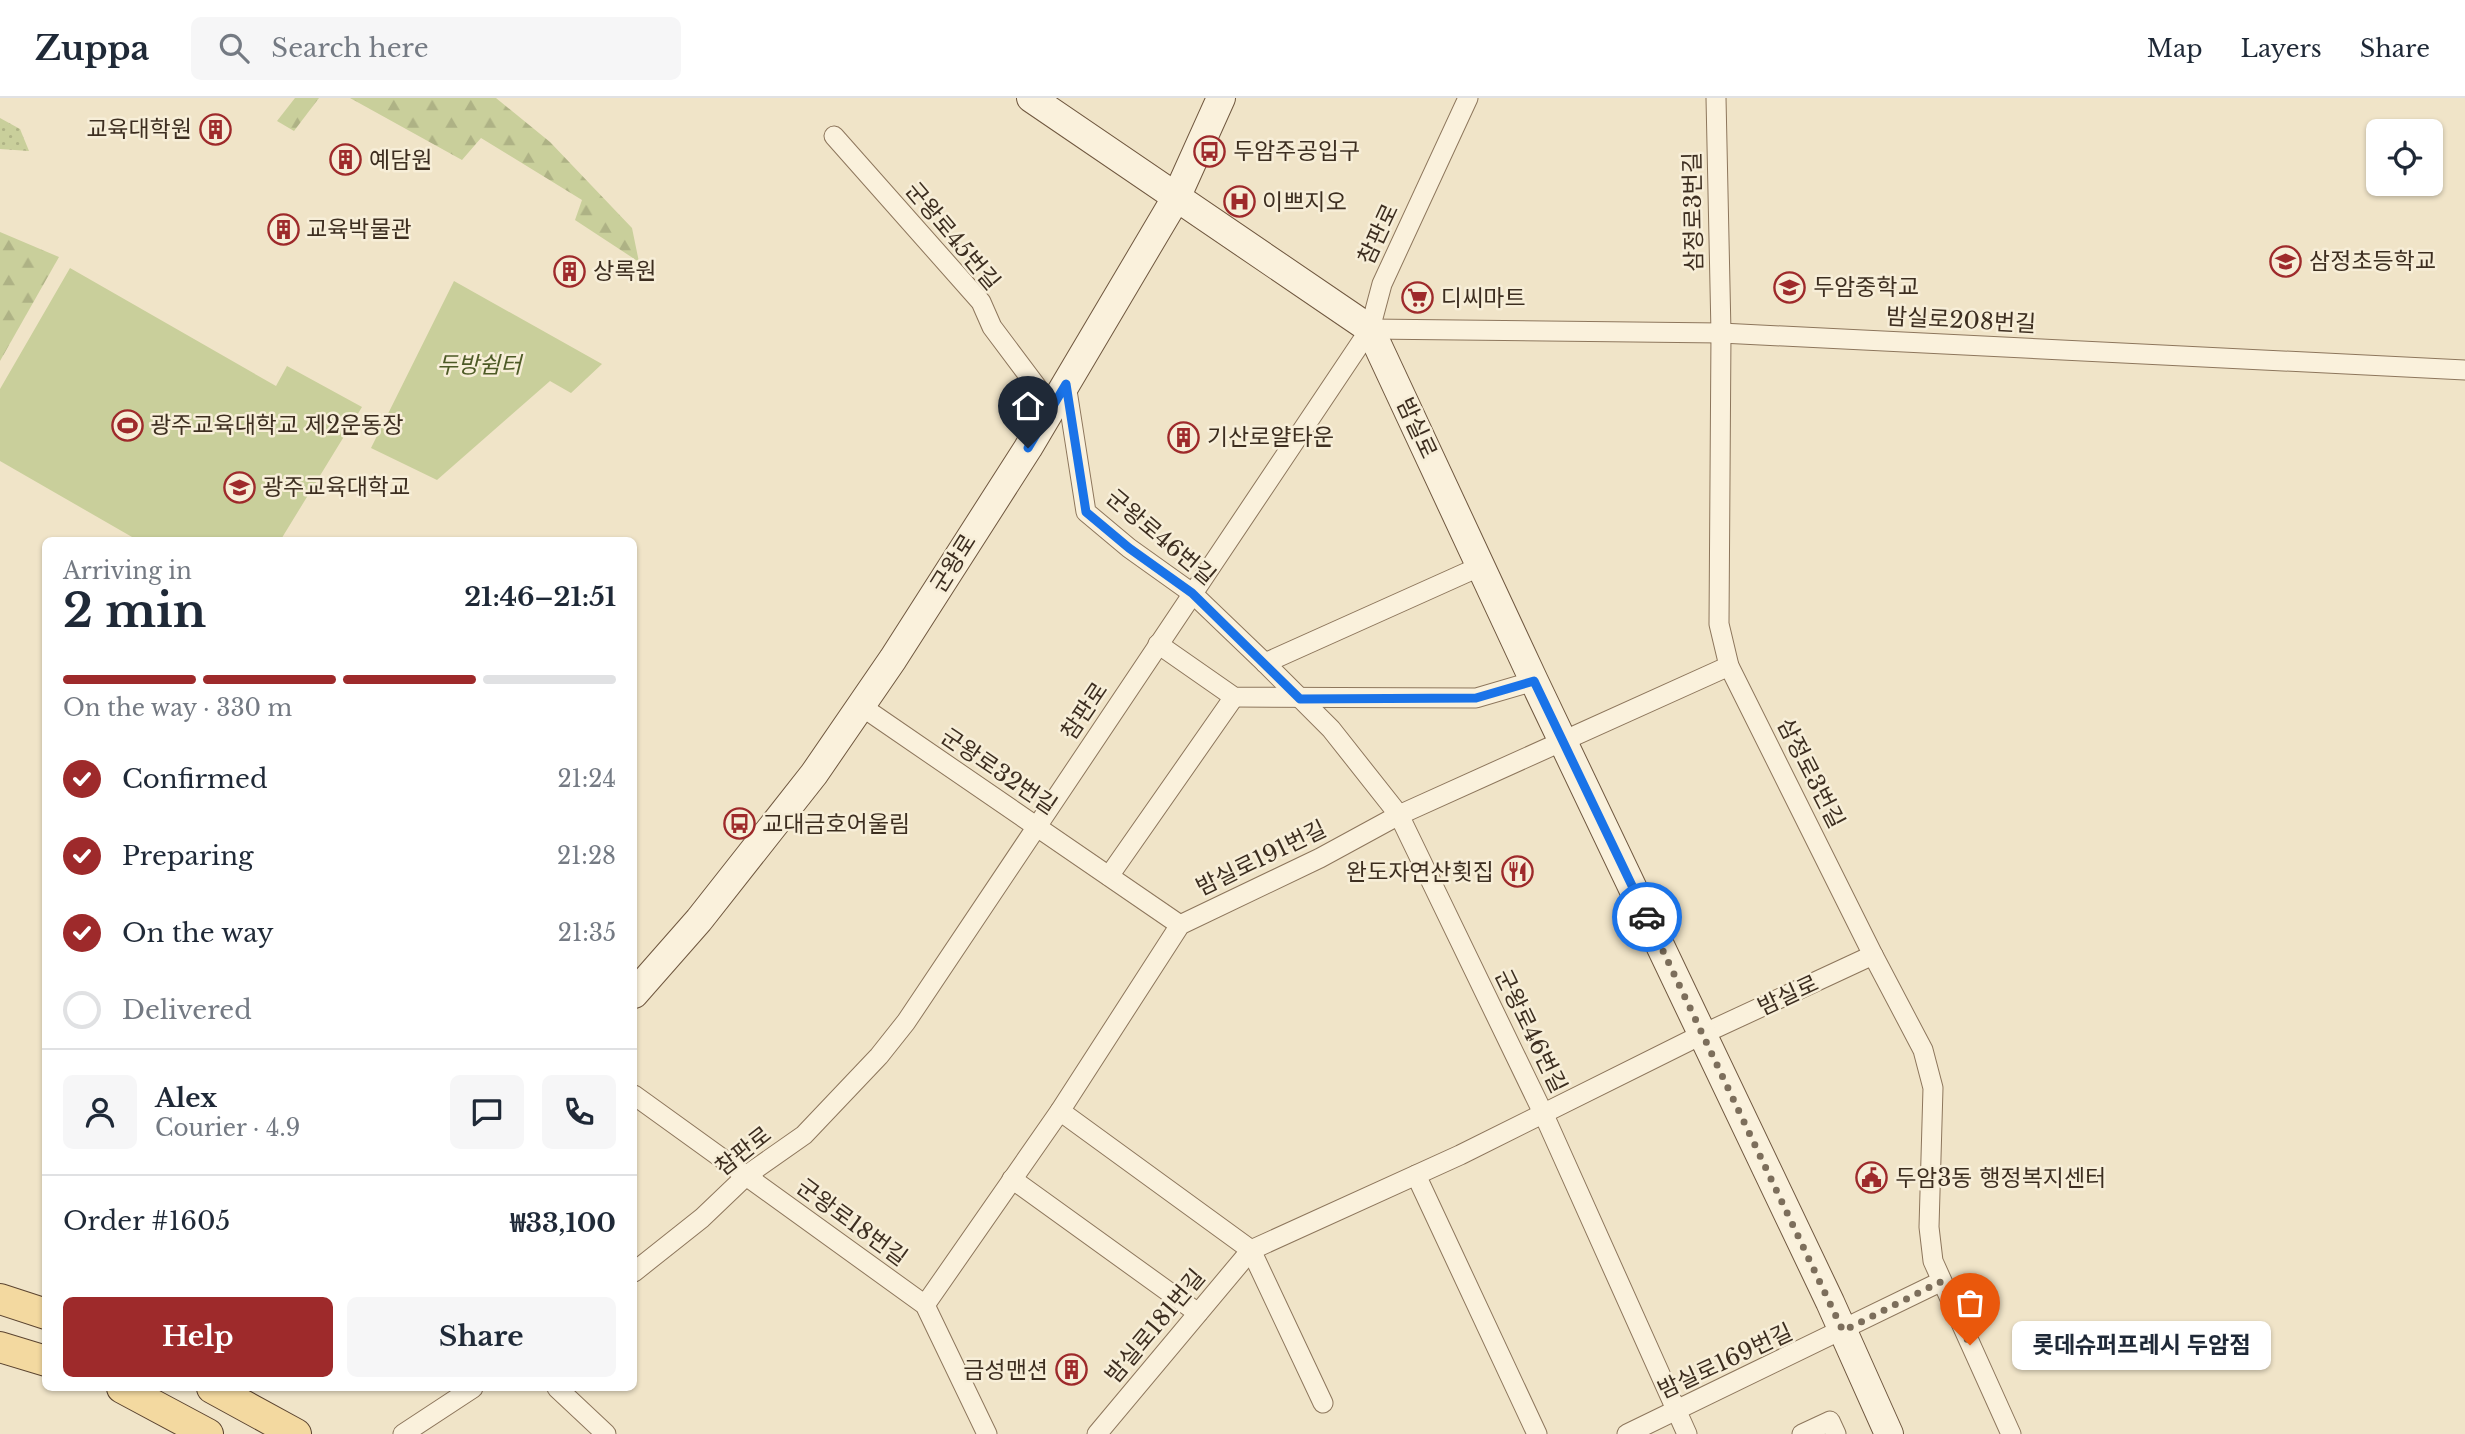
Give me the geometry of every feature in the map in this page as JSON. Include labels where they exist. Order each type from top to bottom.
[{"type":"main road","points":[[1031,98],[1370,329]]},
{"type":"main road","name":"군왕로","points":[[637,991],[699,920],[814,774],[862,706],[1059,395],[1176,198],[1221,98]]},
{"type":"main road","name":"밤실로","points":[[1370,329],[1843,1331],[1889,1434]]},
{"type":"main road","points":[[0,1299],[42,1313]]},
{"type":"main road","points":[[0,1347],[42,1360]]},
{"type":"main road","points":[[129,1391],[208,1434]]},
{"type":"main road","points":[[217,1391],[296,1434]]},
{"type":"street","name":"참판로","points":[[637,1270],[702,1218],[747,1175],[804,1135],[879,1056],[974,923],[1370,329],[1382,284],[1468,98]]},
{"type":"street","name":"삼정로3번길","points":[[1716,98],[1721,333],[1719,624],[1729,666],[1873,955],[1913,1028],[1931,1075],[1933,1115],[1928,1227],[1933,1261],[1940,1282],[2011,1434]]},
{"type":"street","name":"군왕로45번길","points":[[834,136],[981,302],[992,327],[1059,395]]},
{"type":"street","name":"밤실로208번길","points":[[1370,329],[1721,333],[2465,370]]},
{"type":"street","name":"군왕로46번길","points":[[1059,395],[1086,512],[1129,548],[1192,593],[1265,663],[1331,729],[1399,815],[1544,1115],[1687,1434]]},
{"type":"street","points":[[1265,663],[1481,566]]},
{"type":"street","points":[[1158,644],[1234,697],[1476,698],[1534,681]]},
{"type":"street","points":[[1562,740],[1729,666]]},
{"type":"street","points":[[1109,876],[1234,697]]},
{"type":"street","name":"군왕로32번길","points":[[862,706],[1180,925]]},
{"type":"street","name":"밤실로191번길","points":[[925,1305],[1060,1111],[1180,925],[1320,858],[1399,815],[1562,740]]},
{"type":"street","name":"밤실로","points":[[1703,1034],[1873,955]]},
{"type":"street","name":"밤실로181번길","points":[[1097,1434],[1251,1250],[1544,1115],[1703,1034]]},
{"type":"street","name":"군왕로18번길","points":[[637,1097],[925,1305],[987,1434]]},
{"type":"street","points":[[1060,1111],[1251,1250],[1323,1404]]},
{"type":"street","points":[[1416,1175],[1537,1434]]},
{"type":"street","points":[[1012,1179],[1198,1313]]},
{"type":"street","name":"밤실로169번길","points":[[1627,1434],[1940,1282]]},
{"type":"street","points":[[403,1434],[468,1391]]},
{"type":"street","points":[[560,1391],[607,1434]]},
{"type":"street","points":[[1802,1434],[1833,1427]]},
{"type":"green space","points":[[295,98],[319,98],[294,131],[277,121]]},
{"type":"green space","points":[[350,98],[496,98],[550,142],[632,228],[639,262],[575,220],[582,200],[481,138],[462,160]]},
{"type":"green space","points":[[0,118],[20,129],[29,151],[0,149]]},
{"type":"green space","points":[[0,232],[59,257],[0,361]]},
{"type":"green space","name":"광주교육대학교 제2운동장","points":[[70,268],[276,386],[287,366],[362,407],[282,537],[132,537],[0,461],[0,389]]},
{"type":"green space","name":"두방쉼터","points":[[454,281],[602,364],[571,393],[550,381],[437,480],[371,448]]},
{"type":"way so far","points":[[1647,917],[1843,1331],[1940,1282],[1970,1345]]},
{"type":"place","name":"교육대학원","points":[[215,129]]},
{"type":"place","name":"두암주공입구","points":[[1210,151]]},
{"type":"place","name":"예담원","points":[[346,160]]},
{"type":"place","name":"이쁘지오","points":[[1239,202]]},
{"type":"place","name":"교육박물관","points":[[283,229]]},
{"type":"place","name":"삼정초등학교","points":[[2286,261]]},
{"type":"place","name":"상록원","points":[[570,271]]},
{"type":"place","name":"두암중학교","points":[[1790,287]]},
{"type":"place","name":"디씨마트","points":[[1418,298]]},
{"type":"place","name":"광주교육대학교 제2운동장","points":[[127,425]]},
{"type":"place","name":"기산로얄타운","points":[[1184,437]]},
{"type":"place","name":"광주교육대학교","points":[[239,487]]},
{"type":"place","name":"교대금호어울림","points":[[739,824]]},
{"type":"place","name":"완도자연산횟집","points":[[1517,872]]},
{"type":"place","name":"두암3동 행정복지센터","points":[[1872,1178]]},
{"type":"place","name":"롯데슈퍼프레시 두암점","points":[[1970,1345]]},
{"type":"place","name":"금성맨션","points":[[1071,1370]]},
{"type":"route","points":[[1028,448],[1066,384],[1086,512],[1129,548],[1192,593],[1300,699],[1476,698],[1534,681],[1647,917]]}]
